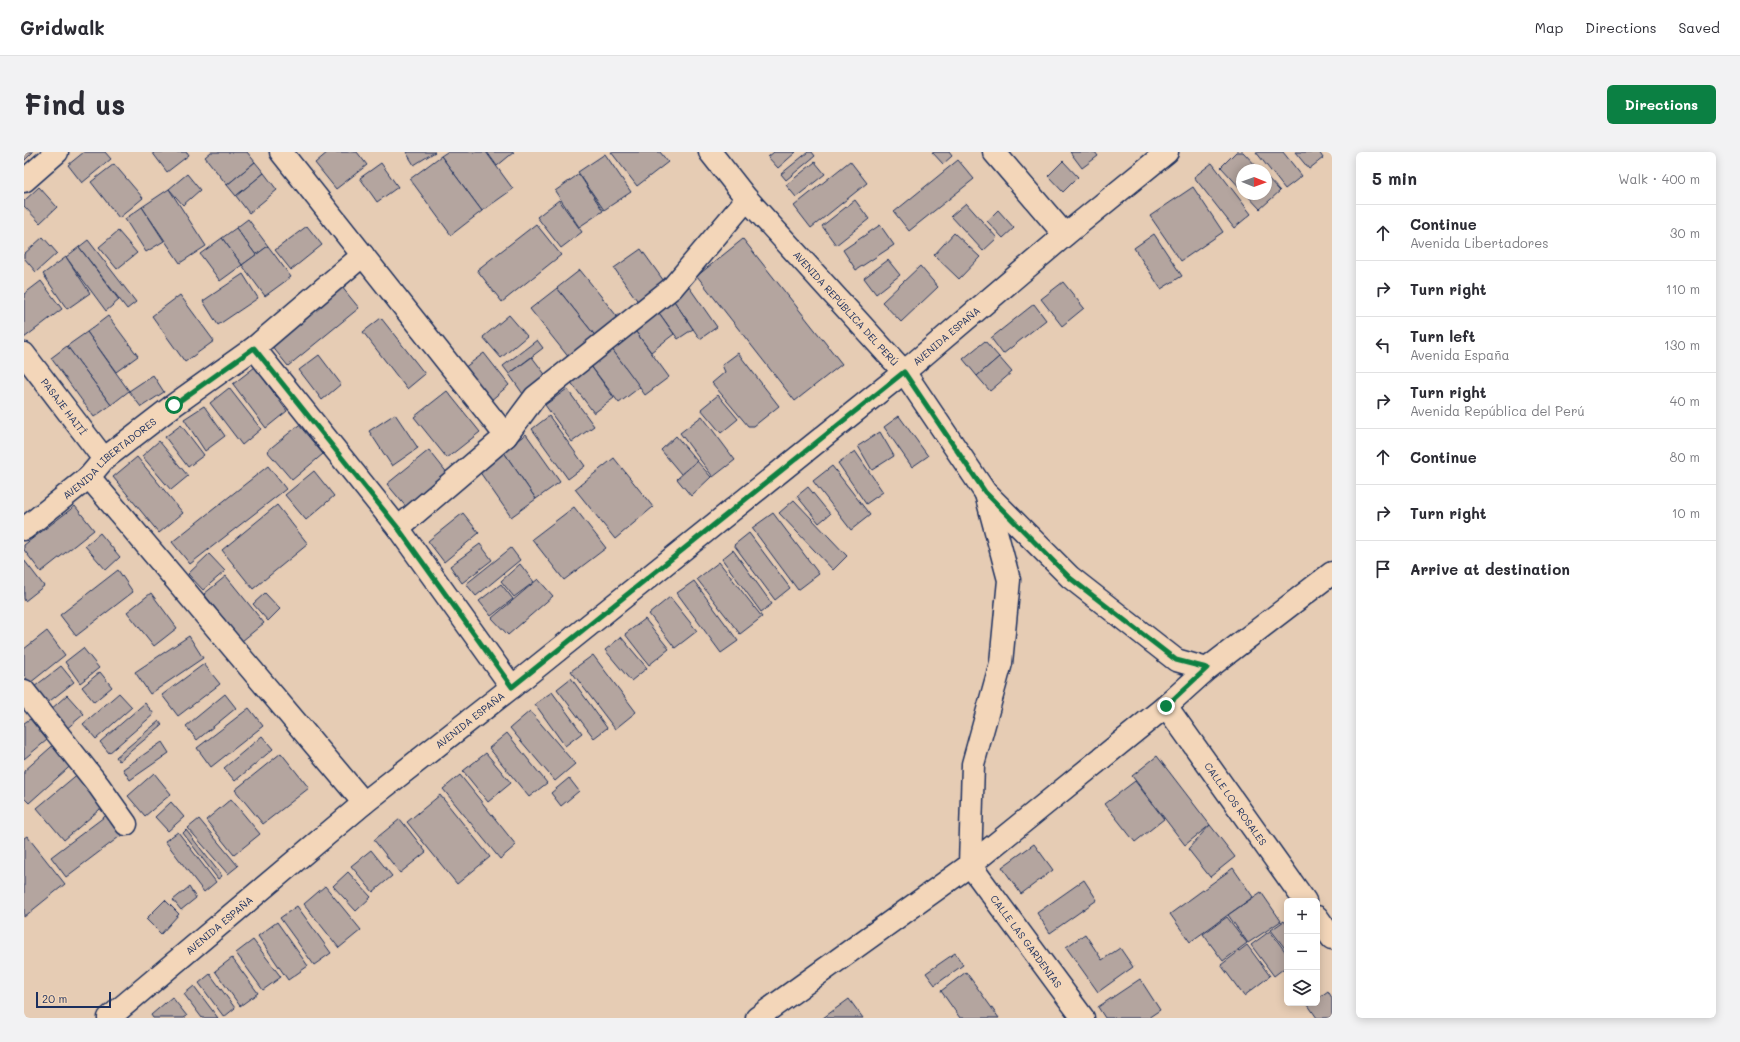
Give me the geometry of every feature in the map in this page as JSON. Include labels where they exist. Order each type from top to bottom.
[{"type":"street","points":[[24,181],[57,152]]},
{"type":"street","points":[[282,152],[506,436]]},
{"type":"street","name":"AVENIDA REPÚBLICA DEL PERÚ","points":[[710,152],[747,199],[904,372],[985,492]]},
{"type":"street","points":[[994,152],[1065,235]]},
{"type":"street","name":"AVENIDA ESPAÑA","points":[[109,1018],[364,803],[512,687],[904,372],[1065,235],[1167,152]]},
{"type":"street","points":[[398,528],[506,436],[535,397],[672,288],[747,199]]},
{"type":"street","name":"AVENIDA LIBERTADORES","points":[[24,529],[89,477],[104,460],[174,405],[254,348],[363,254]]},
{"type":"street","points":[[254,348],[398,528],[512,687]]},
{"type":"street","name":"PASAJE HAITÍ","points":[[24,354],[104,460]]},
{"type":"street","points":[[89,477],[364,803]]},
{"type":"street","points":[[985,492],[1070,578],[1176,660],[1207,668]]},
{"type":"street","points":[[970,865],[973,764],[1001,663],[1009,580],[985,492]]},
{"type":"street","points":[[757,1018],[970,865],[1166,706],[1207,668],[1332,573]]},
{"type":"street","points":[[24,691],[99,786],[126,824]]},
{"type":"street","name":"CALLE LOS ROSALES","points":[[1166,706],[1303,898]]},
{"type":"street","name":"CALLE LAS GARDENIAS","points":[[970,865],[1083,1018]]},
{"type":"street","points":[[1320,921],[1332,938]]},
{"type":"building","points":[[24,152],[33,152],[24,161]]},
{"type":"building","points":[[84,152],[105,152],[111,159],[82,183],[68,165]]},
{"type":"building","points":[[152,152],[187,152],[189,155],[167,172]]},
{"type":"building","points":[[211,152],[247,152],[255,162],[227,185],[205,157]]},
{"type":"building","points":[[328,152],[357,152],[367,165],[336,189],[315,163]]},
{"type":"building","points":[[406,152],[435,152],[414,165]]},
{"type":"building","points":[[447,152],[486,152],[513,189],[482,211],[441,156]]},
{"type":"building","points":[[487,152],[514,152],[497,166]]},
{"type":"building","points":[[611,152],[660,152],[668,162],[637,186]]},
{"type":"building","points":[[774,152],[796,152],[778,168],[768,157]]},
{"type":"building","points":[[808,152],[812,152],[815,156],[786,180],[781,174]]},
{"type":"building","points":[[932,152],[949,152],[952,156],[943,164]]},
{"type":"building","points":[[1070,152],[1095,152],[1098,156],[1082,168]]},
{"type":"building","points":[[1236,152],[1243,152],[1254,164],[1236,164],[1236,183],[1221,167]]},
{"type":"building","points":[[1256,152],[1283,152],[1302,176],[1285,189],[1272,172],[1272,164],[1265,164]]},
{"type":"building","points":[[1295,152],[1319,152],[1323,158],[1309,169]]},
{"type":"building","points":[[605,154],[631,192],[604,210],[578,172]]},
{"type":"building","points":[[441,156],[482,211],[451,235],[410,179]]},
{"type":"building","points":[[958,160],[974,179],[909,231],[894,212]]},
{"type":"building","points":[[850,161],[867,183],[811,228],[794,206]]},
{"type":"building","points":[[1063,161],[1078,177],[1063,192],[1048,176]]},
{"type":"building","points":[[255,162],[264,173],[236,196],[227,185]]},
{"type":"building","points":[[815,162],[825,174],[796,197],[786,185]]},
{"type":"building","points":[[381,163],[398,187],[377,202],[360,178]]},
{"type":"building","points":[[1212,163],[1236,194],[1236,200],[1240,200],[1251,214],[1234,228],[1194,177]]},
{"type":"building","points":[[114,164],[143,198],[119,218],[91,182]]},
{"type":"building","points":[[264,173],[277,190],[249,213],[236,196]]},
{"type":"building","points":[[187,174],[200,190],[183,205],[169,189]]},
{"type":"building","points":[[579,174],[603,211],[579,227],[555,191]]},
{"type":"building","points":[[1272,182],[1280,191],[1272,198]]},
{"type":"building","points":[[39,187],[57,207],[40,223],[24,206],[24,201]]},
{"type":"building","points":[[1193,187],[1223,232],[1181,261],[1150,216]]},
{"type":"building","points":[[169,189],[206,246],[180,263],[142,207]]},
{"type":"building","points":[[559,200],[582,232],[561,248],[537,217]]},
{"type":"building","points":[[855,200],[869,219],[836,245],[822,226]]},
{"type":"building","points":[[1252,200],[1270,200],[1260,209]]},
{"type":"building","points":[[966,203],[997,238],[983,251],[951,216]]},
{"type":"building","points":[[142,207],[164,241],[146,252],[125,219]]},
{"type":"building","points":[[998,210],[1014,228],[1003,238],[987,221]]},
{"type":"building","points":[[248,219],[268,246],[256,255],[236,228]]},
{"type":"building","points":[[536,224],[561,255],[502,302],[477,270]]},
{"type":"building","points":[[880,225],[894,245],[856,270],[843,250]]},
{"type":"building","points":[[307,226],[322,245],[291,270],[275,250]]},
{"type":"building","points":[[236,228],[256,255],[242,265],[222,238]]},
{"type":"building","points":[[118,231],[137,253],[117,269],[99,247]]},
{"type":"building","points":[[954,233],[980,257],[959,279],[934,255]]},
{"type":"building","points":[[1154,234],[1182,276],[1161,289],[1134,248]]},
{"type":"building","points":[[43,237],[57,253],[36,272],[24,258],[24,254]]},
{"type":"building","points":[[222,238],[242,265],[220,281],[200,254]]},
{"type":"building","points":[[743,239],[842,364],[795,401],[697,276]]},
{"type":"building","points":[[88,240],[136,302],[127,309],[79,247]]},
{"type":"building","points":[[268,246],[291,277],[265,296],[242,265]]},
{"type":"building","points":[[79,247],[119,300],[106,311],[66,257]]},
{"type":"building","points":[[641,249],[666,284],[639,303],[614,268]]},
{"type":"building","points":[[66,257],[90,293],[67,309],[43,274]]},
{"type":"building","points":[[888,260],[900,275],[876,294],[864,278]]},
{"type":"building","points":[[920,266],[938,287],[901,322],[882,302]]},
{"type":"building","points":[[580,270],[620,320],[597,338],[557,288]]},
{"type":"building","points":[[243,274],[258,298],[218,325],[203,301]]},
{"type":"building","points":[[41,281],[62,309],[24,338],[24,294]]},
{"type":"building","points":[[337,281],[359,308],[288,366],[267,340]]},
{"type":"building","points":[[1063,282],[1084,308],[1062,326],[1041,299]]},
{"type":"building","points":[[689,287],[717,327],[700,339],[672,298]]},
{"type":"building","points":[[557,288],[597,338],[570,359],[530,309]]},
{"type":"building","points":[[180,295],[214,341],[185,362],[152,316]]},
{"type":"building","points":[[672,298],[693,329],[678,339],[657,310]]},
{"type":"building","points":[[1034,304],[1046,320],[1003,354],[991,338]]},
{"type":"building","points":[[657,310],[674,334],[651,352],[633,328]]},
{"type":"building","points":[[509,315],[527,336],[501,358],[483,337]]},
{"type":"building","points":[[108,316],[138,356],[116,372],[87,332]]},
{"type":"building","points":[[381,318],[425,374],[407,389],[363,332]]},
{"type":"building","points":[[633,328],[669,377],[645,395],[609,345]]},
{"type":"building","points":[[87,332],[129,391],[111,405],[67,346]]},
{"type":"building","points":[[537,340],[543,348],[509,374],[503,366]]},
{"type":"building","points":[[985,341],[999,357],[977,376],[963,359]]},
{"type":"building","points":[[609,345],[640,387],[619,403],[588,362]]},
{"type":"building","points":[[67,346],[111,405],[94,417],[51,358]]},
{"type":"building","points":[[484,353],[509,385],[490,401],[464,368]]},
{"type":"building","points":[[738,353],[779,406],[754,426],[748,426],[712,383],[725,372],[722,365]]},
{"type":"building","points":[[319,355],[341,384],[322,400],[299,370]]},
{"type":"building","points":[[532,357],[547,377],[523,394],[509,374]]},
{"type":"building","points":[[999,357],[1012,372],[990,391],[977,376]]},
{"type":"building","points":[[588,362],[614,398],[594,413],[567,377]]},
{"type":"building","points":[[255,367],[287,411],[266,428],[233,384]]},
{"type":"building","points":[[153,375],[164,392],[141,407],[129,391]]},
{"type":"building","points":[[229,388],[261,429],[242,445],[210,403]]},
{"type":"building","points":[[567,389],[594,426],[572,442],[545,405]]},
{"type":"building","points":[[447,391],[480,432],[447,458],[414,417]]},
{"type":"building","points":[[718,395],[738,419],[721,433],[701,409]]},
{"type":"building","points":[[204,406],[225,436],[205,451],[184,419]]},
{"type":"building","points":[[395,414],[418,448],[392,466],[369,431]]},
{"type":"building","points":[[549,416],[585,466],[568,479],[532,429]]},
{"type":"building","points":[[702,416],[735,460],[713,477],[680,433]]},
{"type":"building","points":[[899,416],[928,456],[912,467],[884,427]]},
{"type":"building","points":[[181,425],[204,455],[188,467],[165,437]]},
{"type":"building","points":[[299,425],[323,454],[292,480],[267,451]]},
{"type":"building","points":[[880,432],[894,456],[872,470],[858,446]]},
{"type":"building","points":[[526,434],[560,482],[536,499],[503,451]]},
{"type":"building","points":[[676,436],[697,461],[681,474],[661,450]]},
{"type":"building","points":[[159,441],[188,476],[171,490],[142,456]]},
{"type":"building","points":[[429,450],[448,474],[407,508],[387,484]]},
{"type":"building","points":[[503,451],[536,499],[511,517],[477,468]]},
{"type":"building","points":[[855,451],[883,492],[866,504],[838,463]]},
{"type":"building","points":[[137,457],[183,513],[159,533],[113,477]]},
{"type":"building","points":[[614,458],[653,507],[615,539],[575,489]]},
{"type":"building","points":[[697,461],[711,477],[691,496],[677,479]]},
{"type":"building","points":[[268,466],[286,489],[190,564],[172,542]]},
{"type":"building","points":[[832,466],[870,515],[851,530],[813,481]]},
{"type":"building","points":[[314,471],[334,496],[306,520],[285,495]]},
{"type":"building","points":[[808,487],[830,514],[819,523],[797,496]]},
{"type":"building","points":[[794,500],[847,556],[833,570],[779,513]]},
{"type":"building","points":[[277,505],[308,544],[253,589],[222,550]]},
{"type":"building","points":[[75,506],[94,530],[41,572],[24,550],[24,545]]},
{"type":"building","points":[[574,507],[606,548],[564,580],[532,539]]},
{"type":"building","points":[[463,513],[479,533],[444,562],[428,541]]},
{"type":"building","points":[[773,513],[819,574],[798,590],[752,528]]},
{"type":"building","points":[[100,533],[120,557],[106,570],[85,546]]},
{"type":"building","points":[[749,533],[790,588],[775,600],[734,545]]},
{"type":"building","points":[[480,544],[492,560],[462,583],[450,566]]},
{"type":"building","points":[[511,548],[520,560],[476,596],[466,584]]},
{"type":"building","points":[[733,550],[772,604],[761,612],[722,559]]},
{"type":"building","points":[[209,554],[225,571],[203,590],[188,574]]},
{"type":"building","points":[[24,560],[44,586],[25,601],[24,599]]},
{"type":"building","points":[[719,562],[762,617],[740,634],[697,579]]},
{"type":"building","points":[[520,564],[534,582],[514,597],[501,581]]},
{"type":"building","points":[[118,570],[133,592],[76,636],[60,615]]},
{"type":"building","points":[[226,576],[264,623],[242,641],[204,594]]},
{"type":"building","points":[[538,579],[553,596],[508,635],[492,618]]},
{"type":"building","points":[[694,581],[738,641],[721,653],[677,593]]},
{"type":"building","points":[[501,584],[513,599],[491,616],[479,601]]},
{"type":"building","points":[[151,593],[177,628],[154,646],[127,612]]},
{"type":"building","points":[[265,593],[280,609],[268,621],[253,604]]},
{"type":"building","points":[[670,597],[697,631],[675,648],[649,614]]},
{"type":"building","points":[[645,619],[669,649],[649,665],[625,634]]},
{"type":"building","points":[[47,631],[65,655],[30,683],[24,675],[24,649]]},
{"type":"building","points":[[189,636],[203,658],[150,694],[135,672]]},
{"type":"building","points":[[621,637],[647,668],[631,681],[605,650]]},
{"type":"building","points":[[83,648],[99,668],[80,683],[65,662]]},
{"type":"building","points":[[593,655],[636,712],[615,729],[571,671]]},
{"type":"building","points":[[204,664],[220,684],[178,716],[162,695]]},
{"type":"building","points":[[61,666],[74,682],[46,704],[34,687]]},
{"type":"building","points":[[100,672],[112,687],[94,702],[82,687]]},
{"type":"building","points":[[571,678],[607,728],[594,738],[557,689]]},
{"type":"building","points":[[552,692],[582,733],[565,746],[535,704]]},
{"type":"building","points":[[119,693],[132,707],[96,739],[83,724]]},
{"type":"building","points":[[225,694],[236,708],[197,740],[186,726]]},
{"type":"building","points":[[67,695],[84,714],[65,730],[49,711]]},
{"type":"building","points":[[145,703],[154,714],[109,753],[100,742]]},
{"type":"building","points":[[249,708],[263,726],[211,767],[197,748]]},
{"type":"building","points":[[530,711],[575,764],[555,781],[510,728]]},
{"type":"building","points":[[30,719],[47,740],[24,759],[24,723]]},
{"type":"building","points":[[159,721],[162,725],[119,761],[116,757]]},
{"type":"building","points":[[507,733],[547,783],[529,797],[489,748]]},
{"type":"building","points":[[262,736],[273,749],[235,781],[224,768]]},
{"type":"building","points":[[58,741],[76,761],[29,803],[24,798],[24,771]]},
{"type":"building","points":[[162,742],[169,753],[130,780],[123,769]]},
{"type":"building","points":[[281,753],[309,788],[263,824],[235,790]]},
{"type":"building","points":[[486,753],[511,783],[488,802],[463,771]]},
{"type":"building","points":[[1157,756],[1210,825],[1185,845],[1132,776]]},
{"type":"building","points":[[80,772],[106,804],[64,840],[37,808]]},
{"type":"building","points":[[154,773],[171,794],[145,816],[128,796]]},
{"type":"building","points":[[460,775],[516,845],[500,859],[443,789]]},
{"type":"building","points":[[569,778],[579,791],[561,806],[551,793]]},
{"type":"building","points":[[1135,781],[1164,819],[1135,842],[1105,804]]},
{"type":"building","points":[[440,795],[490,857],[457,884],[407,822]]},
{"type":"building","points":[[231,799],[260,834],[234,855],[206,820]]},
{"type":"building","points":[[171,802],[184,817],[168,831],[155,817]]},
{"type":"building","points":[[108,814],[123,834],[66,877],[51,857]]},
{"type":"building","points":[[199,819],[238,866],[228,874],[188,828]]},
{"type":"building","points":[[400,819],[426,852],[400,873],[374,840]]},
{"type":"building","points":[[1210,825],[1235,857],[1210,877],[1188,849]]},
{"type":"building","points":[[186,830],[222,876],[218,879],[183,833]]},
{"type":"building","points":[[178,832],[216,882],[204,892],[165,841]]},
{"type":"building","points":[[27,836],[65,884],[24,917],[24,838]]},
{"type":"building","points":[[1034,844],[1053,870],[1021,894],[1002,867]]},
{"type":"building","points":[[371,850],[392,876],[373,892],[351,866]]},
{"type":"building","points":[[1233,868],[1253,897],[1190,942],[1170,914]]},
{"type":"building","points":[[348,872],[371,897],[356,911],[333,886]]},
{"type":"building","points":[[1084,880],[1097,900],[1050,933],[1037,913]]},
{"type":"building","points":[[325,886],[361,930],[339,948],[304,904]]},
{"type":"building","points":[[189,887],[196,898],[181,910],[173,900]]},
{"type":"building","points":[[1261,892],[1281,921],[1248,943],[1228,915]]},
{"type":"building","points":[[165,900],[179,914],[161,934],[146,919]]},
{"type":"building","points":[[297,906],[331,953],[314,965],[280,918]]},
{"type":"building","points":[[1227,917],[1247,943],[1223,961],[1203,934]]},
{"type":"building","points":[[1284,921],[1284,947],[1271,930]]},
{"type":"building","points":[[277,922],[308,966],[288,980],[258,936]]},
{"type":"building","points":[[1270,931],[1284,950],[1284,968],[1274,976],[1251,945]]},
{"type":"building","points":[[1085,934],[1102,960],[1120,948],[1133,967],[1098,992],[1066,947]]},
{"type":"building","points":[[253,940],[281,977],[263,990],[236,953]]},
{"type":"building","points":[[1247,945],[1270,976],[1244,996],[1221,965]]},
{"type":"building","points":[[955,953],[963,965],[935,985],[926,973]]},
{"type":"building","points":[[232,958],[258,993],[240,1006],[215,971]]},
{"type":"building","points":[[966,972],[999,1018],[960,1018],[941,991]]},
{"type":"building","points":[[210,974],[235,1008],[224,1017],[199,983]]},
{"type":"building","points":[[1140,979],[1160,1010],[1148,1018],[1105,1018],[1098,1007]]},
{"type":"building","points":[[194,986],[218,1018],[202,1018],[184,994]]},
{"type":"building","points":[[1328,991],[1332,998],[1332,1018],[1317,1018],[1309,1006],[1320,1006],[1320,997]]},
{"type":"building","points":[[172,997],[187,1016],[184,1018],[153,1018],[151,1015]]},
{"type":"building","points":[[849,999],[863,1018],[823,1018]]},
{"type":"route","points":[[174,405],[254,348],[398,528],[512,687],[904,372],[985,492],[1070,578],[1176,660],[1207,668],[1166,706]]}]
